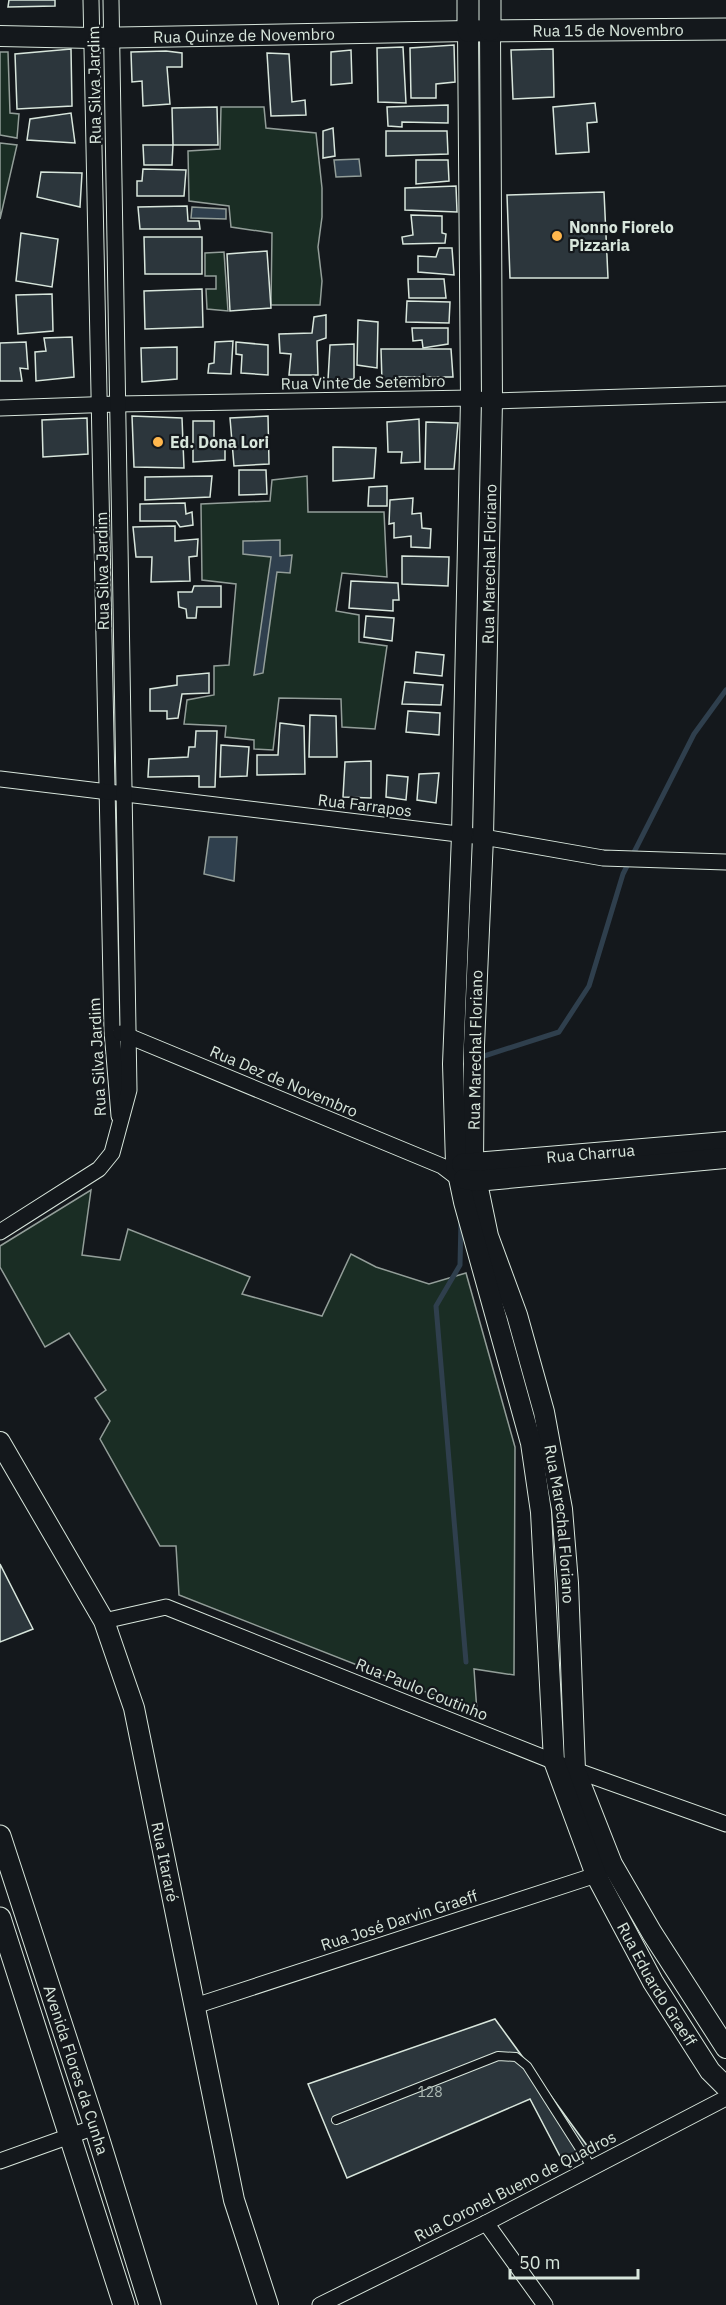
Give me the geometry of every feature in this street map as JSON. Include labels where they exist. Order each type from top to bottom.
[{"type":"main road","name":"Rua Marechal Floriano","points":[[468,0],[468,31]]},
{"type":"main road","name":"Rua Marechal Floriano","points":[[490,0],[490,30]]},
{"type":"main road","name":"Rua Quinze de Novembro","points":[[468,31],[490,30]]},
{"type":"main road","name":"Rua 15 de Novembro","points":[[490,30],[726,30]]},
{"type":"main road","name":"Avenida Flores da Cunha","points":[[0,1836],[95,2127],[150,2305]]},
{"type":"main road","name":"Avenida Flores da Cunha","points":[[0,1918],[124,2305]]},
{"type":"street","name":"Rua Silva Jardim","points":[[91,0],[112,1031],[120,1128]]},
{"type":"street","name":"Rua Silva Jardim","points":[[111,0],[118,514],[129,1035],[129,1090],[120,1128]]},
{"type":"street","name":"Rua Marechal Floriano","points":[[490,30],[492,401],[483,837],[474,1045],[461,1171],[517,1314],[544,1412],[562,1509],[568,1583],[575,1770],[612,1864],[652,1933],[726,2048]]},
{"type":"street","name":"Rua Quinze de Novembro","points":[[0,36],[91,38],[468,31]]},
{"type":"street","name":"Rua Marechal Floriano","points":[[468,31],[471,398],[462,835],[453,1064],[461,1171],[531,1443],[541,1512],[554,1761],[596,1875]]},
{"type":"street","points":[[94,165],[114,164]]},
{"type":"street","points":[[470,209],[491,208]]},
{"type":"street","points":[[96,281],[116,281]]},
{"type":"street","name":"Rua Vinte de Setembro","points":[[0,408],[471,398],[492,401],[726,394]]},
{"type":"street","points":[[101,515],[118,514]]},
{"type":"street","points":[[103,603],[120,603]]},
{"type":"street","points":[[467,614],[488,614]]},
{"type":"street","points":[[464,716],[486,716]]},
{"type":"street","name":"Rua Farrapos","points":[[0,779],[483,837],[603,858],[726,862]]},
{"type":"street","points":[[110,911],[125,911]]},
{"type":"street","name":"Rua Dez de Novembro","points":[[112,1031],[129,1035],[461,1171]]},
{"type":"street","points":[[0,1232],[99,1169],[112,1153],[120,1128]]},
{"type":"street","name":"Rua Charrua","points":[[461,1171],[676,1154],[726,1142]]},
{"type":"street","name":"Rua Charrua","points":[[676,1154],[726,1158]]},
{"type":"street","name":"Rua Itararé","points":[[0,1442],[104,1621],[134,1708],[234,2200],[268,2305]]},
{"type":"street","points":[[541,1512],[562,1509]]},
{"type":"street","name":"Rua Paulo Coutinho","points":[[104,1621],[166,1607],[575,1770],[726,1824]]},
{"type":"street","name":"Rua José Darvin Graeff","points":[[195,2006],[596,1875],[612,1864]]},
{"type":"street","name":"Rua Eduardo Graeff","points":[[596,1875],[653,1982],[711,2071],[726,2087]]},
{"type":"street","name":"Rua Coronel Bueno de Quadros","points":[[320,2305],[486,2223],[726,2098]]},
{"type":"street","points":[[0,2161],[95,2127]]},
{"type":"street","points":[[486,2223],[545,2305]]},
{"type":"lane","points":[[336,2120],[498,2056],[516,2057],[527,2066],[592,2168]]},
{"type":"green space","points":[[0,52],[8,52],[10,113],[19,114],[17,138],[0,135]]},
{"type":"green space","points":[[221,107],[264,107],[266,128],[316,133],[322,188],[322,217],[318,247],[322,281],[320,305],[271,305],[272,233],[231,227],[229,206],[189,201],[188,151],[220,149]]},
{"type":"green space","points":[[0,143],[17,145],[0,219]]},
{"type":"green space","points":[[224,252],[228,311],[207,309],[206,289],[216,289],[216,276],[205,276],[205,253]]},
{"type":"green space","points":[[307,476],[308,512],[384,512],[387,577],[342,573],[336,611],[359,615],[359,642],[387,646],[375,729],[342,727],[341,699],[279,698],[273,750],[254,749],[254,740],[225,737],[226,726],[184,724],[187,700],[214,695],[214,666],[229,665],[236,584],[202,580],[201,504],[270,501],[272,480]]},
{"type":"green space","points":[[91,1190],[82,1255],[120,1260],[128,1229],[250,1277],[242,1294],[322,1316],[351,1254],[376,1267],[429,1284],[466,1273],[515,1447],[514,1675],[474,1669],[477,1712],[179,1595],[176,1546],[160,1546],[100,1439],[110,1421],[95,1398],[106,1390],[69,1333],[45,1347],[0,1267],[0,1246]]},
{"type":"water","points":[[359,159],[361,176],[336,177],[334,160]]},
{"type":"water","points":[[192,207],[226,209],[226,219],[191,218]]},
{"type":"water","points":[[280,540],[280,556],[292,555],[290,573],[277,572],[263,673],[254,675],[271,557],[243,554],[243,541]]},
{"type":"water","points":[[209,837],[237,837],[234,881],[204,874]]},
{"type":"building","points":[[9,0],[55,0],[55,6],[8,7]]},
{"type":"building","points":[[454,45],[455,82],[436,84],[436,98],[411,98],[410,48]]},
{"type":"building","points":[[403,47],[406,103],[378,102],[377,48]]},
{"type":"building","points":[[71,49],[72,106],[17,109],[15,54]]},
{"type":"building","points":[[553,49],[554,97],[513,99],[511,50]]},
{"type":"building","points":[[351,50],[352,83],[331,85],[331,52]]},
{"type":"building","points":[[131,52],[182,53],[182,67],[167,67],[170,104],[143,106],[142,81],[132,82]]},
{"type":"building","points":[[267,53],[289,54],[292,102],[305,100],[306,115],[271,116]]},
{"type":"building","points":[[595,103],[597,122],[587,123],[589,152],[556,154],[553,107]]},
{"type":"building","points":[[448,105],[448,123],[402,122],[402,127],[388,126],[387,107]]},
{"type":"building","points":[[217,107],[218,145],[173,145],[172,108]]},
{"type":"building","points":[[71,113],[75,143],[27,140],[30,119]]},
{"type":"building","points":[[333,128],[335,156],[323,158],[323,131]]},
{"type":"building","points":[[386,131],[447,131],[448,154],[386,156]]},
{"type":"building","points":[[143,145],[173,145],[172,165],[144,165]]},
{"type":"building","points":[[416,160],[448,160],[449,181],[416,184]]},
{"type":"building","points":[[143,169],[186,170],[184,196],[137,196],[137,181],[142,181]]},
{"type":"building","points":[[41,172],[82,173],[80,207],[37,197]]},
{"type":"building","points":[[456,186],[457,212],[405,210],[405,188]]},
{"type":"building","name":"Nonno Fiorelo Pizzaria","points":[[604,192],[608,278],[510,278],[507,195]]},
{"type":"building","points":[[187,206],[188,221],[199,221],[200,229],[140,229],[138,207]]},
{"type":"building","points":[[411,215],[442,216],[442,233],[446,234],[445,243],[403,244],[402,237],[413,235]]},
{"type":"building","points":[[21,233],[58,239],[52,287],[16,281]]},
{"type":"building","points":[[144,237],[202,237],[202,274],[145,274]]},
{"type":"building","points":[[439,248],[452,248],[454,275],[418,272],[418,256],[436,257]]},
{"type":"building","points":[[267,251],[271,308],[230,311],[227,254]]},
{"type":"building","points":[[408,279],[444,279],[446,298],[409,298]]},
{"type":"building","points":[[202,289],[203,327],[145,329],[144,291]]},
{"type":"building","points":[[52,294],[53,331],[18,334],[16,295]]},
{"type":"building","points":[[407,301],[450,302],[449,323],[406,322]]},
{"type":"building","points":[[326,315],[326,338],[317,341],[318,375],[289,375],[291,354],[280,353],[279,334],[312,333],[314,317]]},
{"type":"building","points":[[358,320],[378,322],[377,368],[357,365]]},
{"type":"building","points":[[412,328],[448,328],[448,344],[423,348],[422,340],[413,341]]},
{"type":"building","points":[[72,337],[74,377],[36,381],[35,352],[46,351],[44,338]]},
{"type":"building","points":[[233,341],[231,374],[208,373],[209,364],[214,363],[215,342]]},
{"type":"building","points":[[26,342],[28,369],[20,368],[22,381],[0,381],[0,343]]},
{"type":"building","points":[[236,342],[268,345],[268,375],[241,373],[242,355],[236,354]]},
{"type":"building","points":[[354,344],[354,379],[328,380],[330,345]]},
{"type":"building","points":[[177,347],[177,379],[142,382],[141,348]]},
{"type":"building","points":[[381,349],[451,349],[453,377],[399,377],[399,383],[382,382]]},
{"type":"building","name":"Ed. Dona Lori","points":[[132,416],[182,418],[184,468],[134,467]]},
{"type":"building","points":[[268,416],[269,464],[234,466],[230,418]]},
{"type":"building","points":[[87,418],[88,454],[43,457],[42,420]]},
{"type":"building","points":[[419,419],[420,462],[401,463],[402,452],[388,452],[387,422]]},
{"type":"building","points":[[193,421],[214,421],[214,441],[225,441],[225,460],[193,462]]},
{"type":"building","points":[[426,422],[458,423],[454,469],[425,469]]},
{"type":"building","points":[[333,447],[376,448],[374,478],[333,481]]},
{"type":"building","points":[[239,470],[266,470],[267,494],[239,495]]},
{"type":"building","points":[[212,476],[210,497],[145,500],[145,477]]},
{"type":"building","points":[[387,486],[387,506],[368,506],[369,487]]},
{"type":"building","points":[[413,498],[412,514],[421,513],[422,528],[431,529],[430,548],[411,547],[411,536],[394,538],[394,523],[389,524],[390,500]]},
{"type":"building","points":[[185,503],[186,514],[192,512],[193,525],[180,527],[176,521],[140,521],[140,504]]},
{"type":"building","points":[[175,526],[175,541],[198,539],[197,556],[189,557],[190,581],[151,582],[152,557],[136,557],[133,527]]},
{"type":"building","points":[[402,556],[449,557],[448,586],[402,584]]},
{"type":"building","points":[[351,581],[398,583],[399,600],[393,600],[393,611],[349,608]]},
{"type":"building","points":[[194,586],[221,586],[221,607],[197,607],[196,618],[187,618],[186,609],[179,607],[178,592],[192,592]]},
{"type":"building","points":[[366,616],[394,618],[392,641],[364,637]]},
{"type":"building","points":[[416,652],[444,655],[442,676],[414,673]]},
{"type":"building","points":[[209,673],[209,693],[182,694],[178,718],[167,719],[167,711],[150,711],[150,689],[177,685],[177,676]]},
{"type":"building","points":[[405,682],[443,685],[441,705],[402,704]]},
{"type":"building","points":[[408,711],[440,713],[439,735],[406,732]]},
{"type":"building","points":[[310,715],[336,716],[337,757],[309,757]]},
{"type":"building","points":[[280,723],[304,726],[305,774],[257,775],[257,755],[278,755]]},
{"type":"building","points":[[196,731],[217,731],[215,787],[199,787],[199,776],[148,777],[149,759],[188,757],[189,747],[195,747]]},
{"type":"building","points":[[221,745],[249,747],[247,776],[220,777]]},
{"type":"building","points":[[371,761],[371,798],[343,797],[345,762]]},
{"type":"building","points":[[439,773],[436,803],[417,800],[419,774]]},
{"type":"building","points":[[387,775],[408,777],[406,800],[386,797]]},
{"type":"building","points":[[0,1564],[33,1629],[0,1642]]},
{"type":"building","points":[[495,2019],[588,2147],[562,2160],[530,2099],[347,2178],[308,2084]]},
{"type":"waterway","points":[[478,1058],[559,1032],[589,986],[623,874],[694,734],[726,690]]},
{"type":"waterway","points":[[461,1219],[460,1265],[436,1306],[466,1662]]},
{"type":"place","name":"Nonno Fiorelo Pizzaria","points":[[557,236]]},
{"type":"place","name":"Ed. Dona Lori","points":[[158,442]]}]
